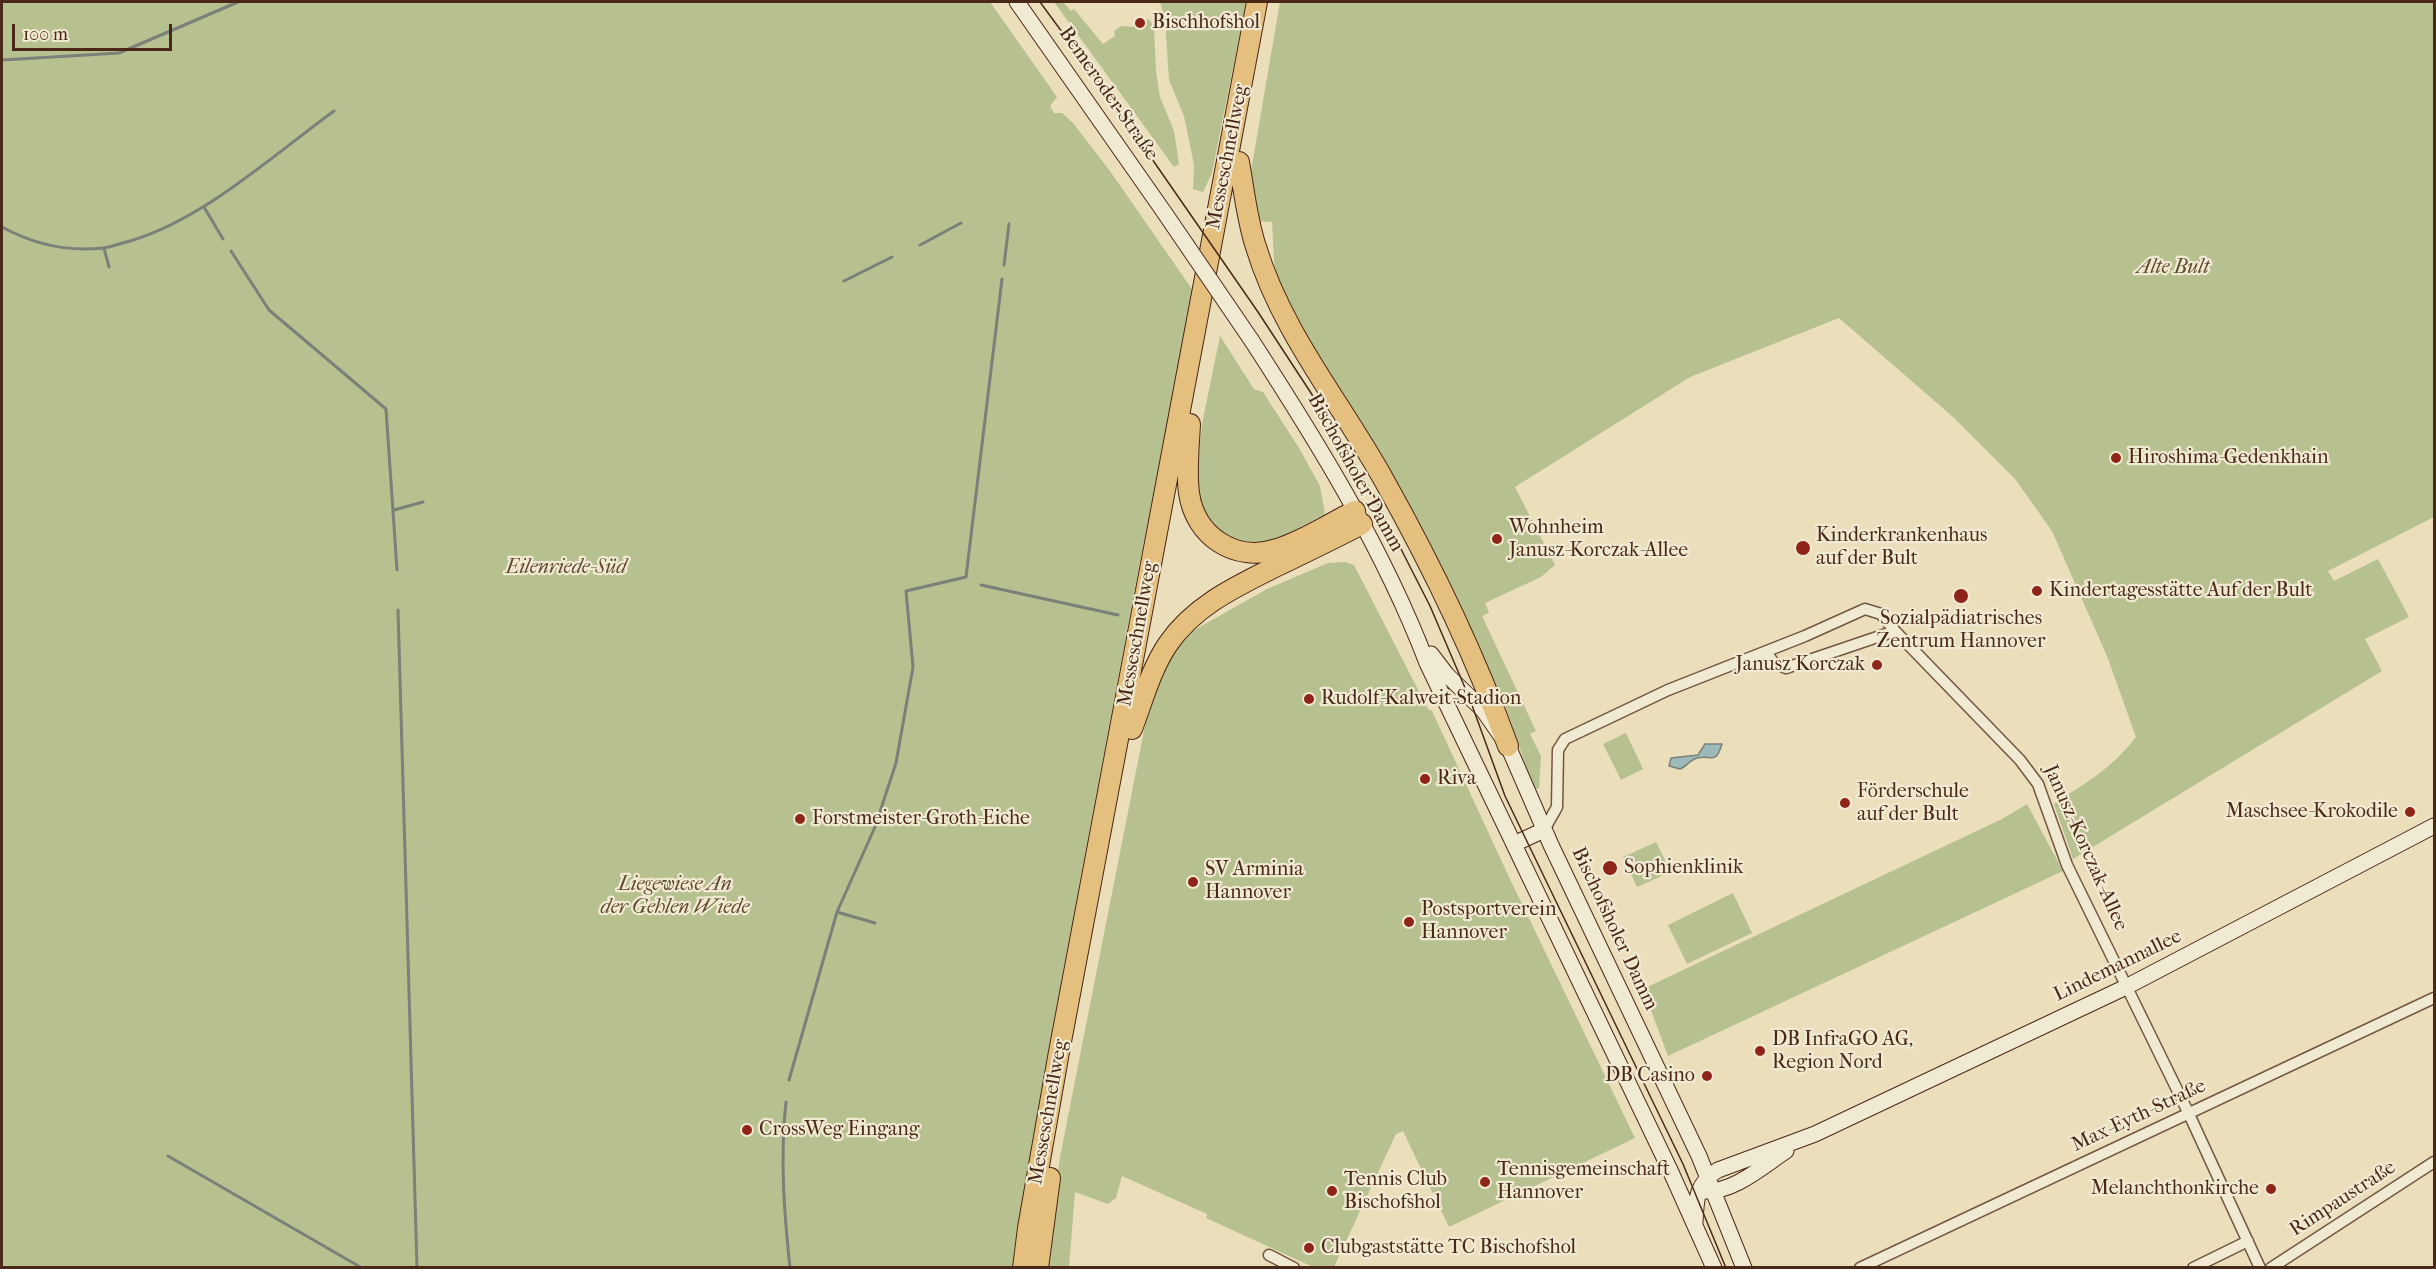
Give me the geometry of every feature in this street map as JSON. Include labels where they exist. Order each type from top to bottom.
[{"type":"highway","name":"Messeschnellweg","points":[[1023,1268],[1059,1052],[1257,2]]},
{"type":"highway","name":"Messeschnellweg","points":[[1038,1268],[1052,1161],[1065,1086],[1269,2]]},
{"type":"highway","points":[[1239,162],[1253,238],[1269,283],[1298,341],[1374,462],[1413,533],[1465,640],[1494,706],[1508,746]]},
{"type":"highway","points":[[1190,424],[1189,486],[1192,505],[1206,532],[1222,545],[1243,552],[1271,551],[1359,518]]},
{"type":"highway","points":[[1132,729],[1158,661],[1190,618],[1237,586],[1359,518]]},
{"type":"main road","name":"Bemeroder Straße","points":[[1017,2],[1252,340]]},
{"type":"main road","name":"Bischofsholer Damm","points":[[1252,340],[1311,431],[1359,518],[1414,629],[1427,663],[1674,1178],[1714,1268]]},
{"type":"main road","name":"Bischofsholer Damm","points":[[1414,629],[1447,675],[1483,710],[1508,746],[1544,830],[1707,1176]]},
{"type":"main road","name":"Lindemannallee","points":[[1707,1176],[1730,1165],[1815,1134],[2126,987],[2434,826]]},
{"type":"main road","points":[[1514,844],[1544,830]]},
{"type":"main road","name":"Lindemannallee","points":[[1705,1191],[1732,1184],[1815,1134]]},
{"type":"main road","points":[[1695,1226],[1707,1176]]},
{"type":"main road","points":[[1674,1178],[1705,1191],[1743,1268]]},
{"type":"street","name":"Janusz-Korczak-Allee","points":[[1544,830],[1557,807],[1558,750],[1565,740],[1668,690],[1766,652],[1865,609],[1881,614],[2020,760],[2038,784],[2067,865],[2188,1112],[2260,1268]]},
{"type":"street","points":[[1766,652],[1773,663],[1786,668],[1895,631]]},
{"type":"street","name":"Max-Eyth-Straße","points":[[1860,1268],[2434,998]]},
{"type":"street","name":"Rimpaustraße","points":[[2271,1268],[2434,1162]]},
{"type":"street","points":[[2193,1268],[2248,1241]]},
{"type":"street","points":[[1269,1256],[1294,1268]]},
{"type":"green space","name":"Eilenriede-Süd","points":[[2,2],[990,2],[1057,97],[1050,106],[1054,113],[1062,113],[1073,123],[1110,171],[1194,292],[1140,561],[1049,1047],[1014,1267],[2,1268]]},
{"type":"green space","points":[[1054,2],[1063,2],[1071,11],[1074,9],[1103,44],[1115,36],[1114,31],[1121,26],[1133,27],[1139,19],[1150,20],[1154,28],[1160,97],[1174,131],[1179,164],[1174,167]]},
{"type":"green space","points":[[1160,2],[1246,2],[1212,173],[1203,192],[1193,189],[1194,165],[1184,116],[1169,80],[1165,20]]},
{"type":"green space","name":"Alte Bult","points":[[1280,2],[2434,2],[2434,517],[2328,571],[2334,581],[2378,559],[2409,617],[2365,639],[2382,671],[2073,859],[2054,804],[2108,767],[2136,737],[2107,656],[2052,531],[2015,479],[1953,417],[1839,318],[1690,377],[1515,487],[1555,565],[1541,577],[1485,603],[1489,613],[1482,616],[1536,731],[1530,734],[1541,756],[1539,788],[1534,790],[1505,705],[1418,527],[1319,361],[1275,279],[1272,222],[1257,221],[1251,171]]},
{"type":"green space","points":[[1220,336],[1254,389],[1263,392],[1320,486],[1325,514],[1264,546],[1250,548],[1214,533],[1195,492],[1202,424]]},
{"type":"green space","points":[[1345,562],[1354,565],[1428,709],[1432,711],[1635,1138],[1449,1227],[1403,1131],[1396,1134],[1334,1267],[1313,1267],[1206,1218],[1207,1214],[1122,1176],[1116,1198],[1108,1204],[1075,1192],[1069,1267],[1045,1268],[1060,1157],[1152,690],[1189,633],[1267,589],[1328,563]]},
{"type":"green space","points":[[1626,733],[1643,769],[1621,780],[1603,744]]},
{"type":"green space","points":[[2027,804],[2063,871],[1668,1056],[1643,989],[2002,819]]},
{"type":"green space","points":[[1656,842],[1671,872],[1637,887],[1623,857]]},
{"type":"green space","points":[[1733,893],[1752,933],[1687,964],[1668,925]]},
{"type":"water","points":[[1705,744],[1722,744],[1720,751],[1713,758],[1697,758],[1680,769],[1669,766],[1671,758],[1698,755]]},
{"type":"waterway","points":[[2,60],[119,53],[238,2]]},
{"type":"waterway","points":[[2,227],[26,238],[63,248],[103,248],[130,241],[157,231],[211,202],[334,111]]},
{"type":"waterway","points":[[204,207],[223,239]]},
{"type":"waterway","points":[[920,245],[961,223]]},
{"type":"waterway","points":[[1004,265],[1009,224]]},
{"type":"waterway","points":[[104,248],[109,267]]},
{"type":"waterway","points":[[231,251],[269,310],[386,409],[397,570]]},
{"type":"waterway","points":[[844,281],[892,257]]},
{"type":"waterway","points":[[789,1080],[837,912],[875,827],[896,763],[913,667],[906,591],[966,577],[1002,279]]},
{"type":"waterway","points":[[394,510],[423,502]]},
{"type":"waterway","points":[[981,585],[1118,615]]},
{"type":"waterway","points":[[398,610],[417,1268]]},
{"type":"waterway","points":[[837,912],[875,923]]},
{"type":"waterway","points":[[786,1102],[783,1144],[790,1268]]},
{"type":"waterway","points":[[168,1156],[362,1268]]},
{"type":"tram line","points":[[1040,2],[1098,81],[1258,312],[1374,496],[1430,606],[1469,697],[1505,796],[1683,1164],[1726,1268]]},
{"type":"place","name":"Bischhofshol","points":[[1140,23]]},
{"type":"place","name":"Hiroshima-Gedenkhain","points":[[2116,458]]},
{"type":"place","name":"Wohnheim Janusz-Korczak-Allee","points":[[1497,539]]},
{"type":"place","name":"Kinderkrankenhaus auf der Bult","points":[[1803,548]]},
{"type":"place","name":"Kindertagesstätte Auf der Bult","points":[[2037,591]]},
{"type":"place","name":"Sozialpädiatrisches Zentrum Hannover","points":[[1961,596]]},
{"type":"place","name":"Janusz Korczak","points":[[1877,665]]},
{"type":"place","name":"Rudolf-Kalweit-Stadion","points":[[1309,699]]},
{"type":"place","name":"Riva","points":[[1425,779]]},
{"type":"place","name":"Förderschule auf der Bult","points":[[1845,803]]},
{"type":"place","name":"Maschsee-Krokodile","points":[[2410,812]]},
{"type":"place","name":"Forstmeister-Groth-Eiche","points":[[800,819]]},
{"type":"place","name":"Sophienklinik","points":[[1610,868]]},
{"type":"place","name":"SV Arminia Hannover","points":[[1193,882]]},
{"type":"place","name":"Postsportverein Hannover","points":[[1409,922]]},
{"type":"place","name":"DB InfraGO AG, Region Nord","points":[[1760,1051]]},
{"type":"place","name":"DB Casino","points":[[1707,1076]]},
{"type":"place","name":"CrossWeg Eingang","points":[[747,1130]]},
{"type":"place","name":"Tennisgemeinschaft Hannover","points":[[1485,1182]]},
{"type":"place","name":"Melanchthonkirche","points":[[2271,1189]]},
{"type":"place","name":"Tennis Club Bischofshol","points":[[1332,1191]]},
{"type":"place","name":"Clubgaststätte TC Bischofshol","points":[[1309,1248]]},
{"type":"park label","name":"Liegewiese An der Gehlen Wiede","points":[[675,896]]}]
